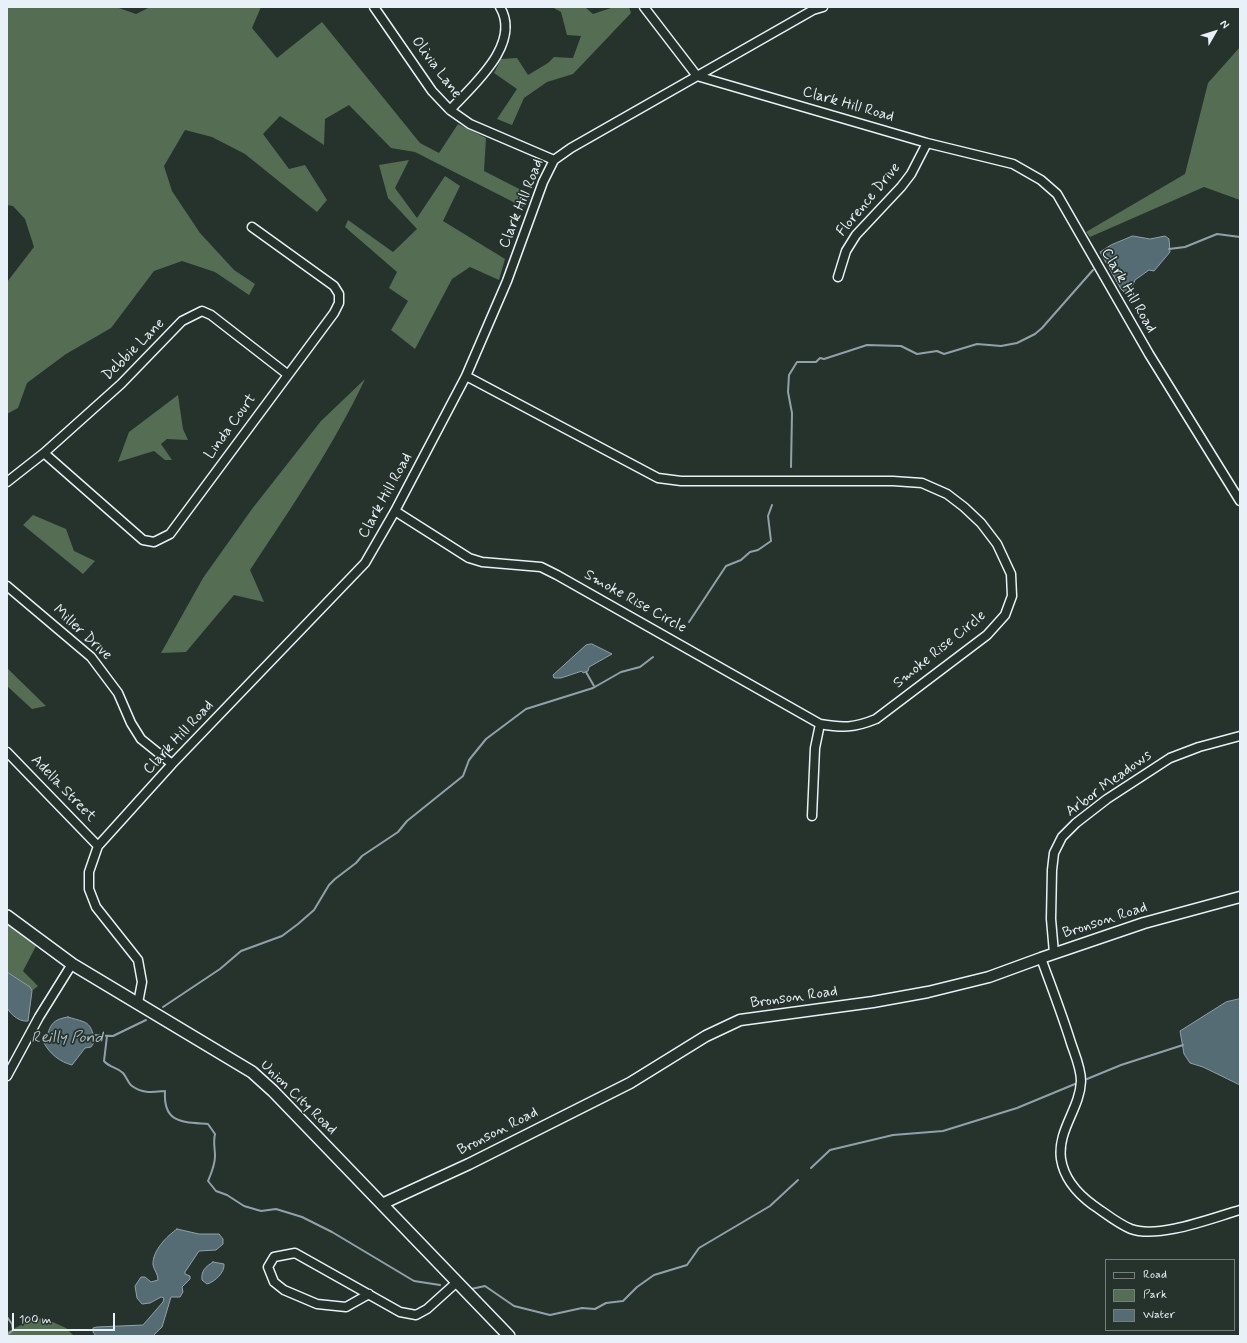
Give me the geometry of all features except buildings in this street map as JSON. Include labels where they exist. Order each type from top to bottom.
[{"type":"main road","name":"Union City Road","points":[[7,916],[72,964],[252,1072],[273,1091],[509,1336]]},
{"type":"street","name":"Olivia Lane","points":[[374,7],[432,91],[450,110],[470,124],[554,160]]},
{"type":"street","points":[[450,110],[489,67],[500,49],[506,32],[505,16],[500,7]]},
{"type":"street","points":[[644,7],[697,76],[813,10],[823,7]]},
{"type":"street","name":"Clark Hill Road","points":[[138,1003],[142,982],[138,960],[96,907],[89,889],[89,872],[98,846],[172,764],[365,563],[395,511],[466,376],[507,282],[543,182],[554,160],[570,148],[697,76],[927,143],[1013,164],[1041,180],[1057,194],[1149,354],[1240,501]]},
{"type":"street","name":"Florence Drive","points":[[838,277],[846,251],[856,235],[911,174],[927,143]]},
{"type":"street","name":"Linda Court","points":[[44,453],[143,540],[154,542],[170,534],[287,374],[334,313],[338,303],[339,294],[334,286],[252,227]]},
{"type":"street","name":"Debbie Lane","points":[[7,482],[44,453],[121,384],[182,321],[202,311],[211,314],[287,374]]},
{"type":"street","name":"Smoke Rise Circle","points":[[395,511],[469,558],[482,562],[541,567],[552,572],[820,724],[844,728],[862,725],[876,719],[987,635],[1005,615],[1012,596],[1011,574],[997,544],[975,517],[947,494],[922,483],[893,481],[681,481],[658,478],[466,376]]},
{"type":"street","name":"Miller Drive","points":[[7,586],[91,657],[118,693],[131,723],[141,739],[172,764]]},
{"type":"street","points":[[812,816],[815,748],[820,724]]},
{"type":"street","name":"Arbor Meadows","points":[[1054,953],[1051,919],[1052,870],[1054,853],[1062,837],[1076,823],[1107,799],[1170,758],[1199,747],[1240,736]]},
{"type":"street","name":"Adella Street","points":[[7,752],[98,846]]},
{"type":"street","name":"Bronson Road","points":[[382,1204],[469,1164],[630,1083],[706,1036],[740,1020],[874,1002],[928,992],[989,977],[1054,953],[1144,923],[1240,897]]},
{"type":"street","points":[[1041,958],[1077,1061],[1081,1081],[1078,1099],[1061,1142],[1061,1160],[1073,1187],[1089,1202],[1113,1219],[1131,1229],[1147,1232],[1164,1231],[1240,1210]]},
{"type":"street","points":[[7,1076],[39,1017],[72,964]]},
{"type":"street","points":[[369,1294],[346,1307],[317,1304],[284,1290],[274,1282],[268,1267],[274,1257],[295,1253],[369,1294],[400,1312],[416,1315],[427,1309],[457,1282]]},
{"type":"green space","points":[[7,7],[116,7],[136,14],[150,7],[261,7],[252,28],[277,58],[322,22],[420,143],[439,153],[458,124],[486,138],[484,171],[531,195],[523,207],[415,152],[391,148],[349,105],[325,119],[324,145],[280,116],[263,134],[289,169],[305,165],[327,200],[317,212],[245,154],[212,137],[185,130],[164,166],[172,191],[200,233],[234,270],[255,284],[249,295],[215,272],[182,261],[154,271],[111,328],[66,354],[27,383],[18,408],[7,414],[7,282],[34,247],[25,219],[13,206],[7,205]]},
{"type":"green space","points":[[552,7],[585,7],[593,14],[614,7],[629,7],[631,13],[573,74],[547,82],[524,98],[512,125],[497,119],[517,89],[494,73],[501,59],[517,58],[528,75],[548,63],[554,57],[573,58],[581,36],[567,35],[561,12]]},
{"type":"green space","points":[[1240,47],[1240,200],[1204,187],[1090,237],[1086,232],[1185,174],[1208,83]]},
{"type":"green space","points":[[409,160],[395,188],[417,218],[445,176],[460,186],[443,221],[505,259],[499,280],[470,267],[452,279],[415,349],[391,330],[408,301],[389,288],[397,272],[345,227],[348,220],[393,252],[417,229],[388,198],[379,165]]},
{"type":"green space","points":[[365,379],[353,404],[325,453],[250,570],[264,602],[234,595],[186,652],[161,653],[203,578],[252,509],[321,421]]},
{"type":"green space","points":[[178,395],[183,429],[188,440],[167,439],[161,444],[172,460],[165,460],[154,451],[118,462],[129,432]]},
{"type":"green space","points":[[33,515],[66,529],[74,551],[95,561],[83,574],[23,525]]},
{"type":"green space","points":[[7,668],[46,706],[32,709],[7,686]]},
{"type":"green space","points":[[7,921],[36,946],[23,971],[38,986],[32,991],[30,987],[7,972]]},
{"type":"green space","points":[[44,1318],[66,1328],[74,1336],[7,1336],[7,1332],[31,1320]]},
{"type":"water","points":[[1133,236],[1150,239],[1165,236],[1169,239],[1170,252],[1154,271],[1149,270],[1135,280],[1133,285],[1125,293],[1121,289],[1100,252],[1111,245]]},
{"type":"water","points":[[592,644],[612,654],[589,667],[588,671],[583,673],[582,671],[561,678],[554,678],[553,675],[586,645]]},
{"type":"water","points":[[7,972],[30,987],[32,991],[28,1021],[22,1021],[16,1018],[7,1008]]},
{"type":"water","points":[[1240,999],[1240,1085],[1203,1067],[1190,1063],[1184,1054],[1180,1031],[1226,1002]]},
{"type":"water","name":"Reilly Pond","points":[[68,1017],[87,1023],[91,1029],[95,1041],[91,1047],[85,1048],[72,1065],[63,1062],[56,1057],[49,1051],[44,1043],[54,1022]]},
{"type":"water","points":[[177,1229],[199,1234],[219,1234],[223,1239],[223,1244],[216,1250],[199,1251],[185,1272],[185,1274],[190,1276],[190,1279],[182,1287],[183,1292],[180,1297],[171,1297],[162,1327],[153,1336],[96,1336],[93,1332],[93,1328],[143,1325],[163,1302],[164,1298],[161,1297],[150,1303],[142,1304],[137,1298],[135,1286],[141,1277],[145,1277],[151,1282],[158,1280],[153,1265],[155,1254],[161,1244]]},
{"type":"water","points":[[213,1262],[224,1264],[224,1267],[219,1276],[207,1284],[202,1280],[202,1274]]},
{"type":"waterway","points":[[1169,249],[1185,247],[1217,234],[1240,237]]},
{"type":"waterway","points":[[791,467],[792,413],[788,392],[789,375],[797,362],[816,362],[820,358],[824,359],[867,345],[901,346],[917,354],[937,351],[944,354],[977,344],[1001,346],[1017,343],[1035,334],[1042,328],[1093,270]]},
{"type":"waterway","points":[[689,622],[726,566],[741,560],[750,552],[758,550],[771,541],[768,516],[772,505]]},
{"type":"waterway","points":[[163,1007],[220,969],[241,951],[282,936],[298,924],[314,910],[329,885],[335,879],[356,863],[362,856],[398,832],[407,821],[463,776],[469,760],[486,739],[526,709],[593,688],[621,672],[640,667],[653,657]]},
{"type":"waterway","points":[[586,672],[594,686]]},
{"type":"waterway","points":[[91,1035],[113,1036],[146,1020]]},
{"type":"waterway","points":[[107,1036],[104,1061],[123,1073],[132,1086],[136,1089],[144,1091],[165,1091],[167,1110],[176,1119],[190,1123],[208,1124],[215,1134],[214,1163],[208,1181],[216,1191],[227,1195],[244,1206],[261,1211],[276,1209],[302,1217],[332,1232],[414,1281],[440,1285]]},
{"type":"waterway","points":[[1087,1079],[1121,1065],[1183,1045]]},
{"type":"waterway","points":[[811,1168],[830,1150],[893,1135],[943,1131],[1017,1108],[1075,1084]]},
{"type":"waterway","points":[[471,1289],[485,1286],[514,1306],[550,1315],[582,1308],[595,1309],[606,1303],[623,1301],[637,1287],[654,1275],[687,1265],[699,1248],[770,1206],[798,1180]]},
{"type":"waterway","points":[[7,1317],[12,1324],[13,1330],[7,1335]]}]
